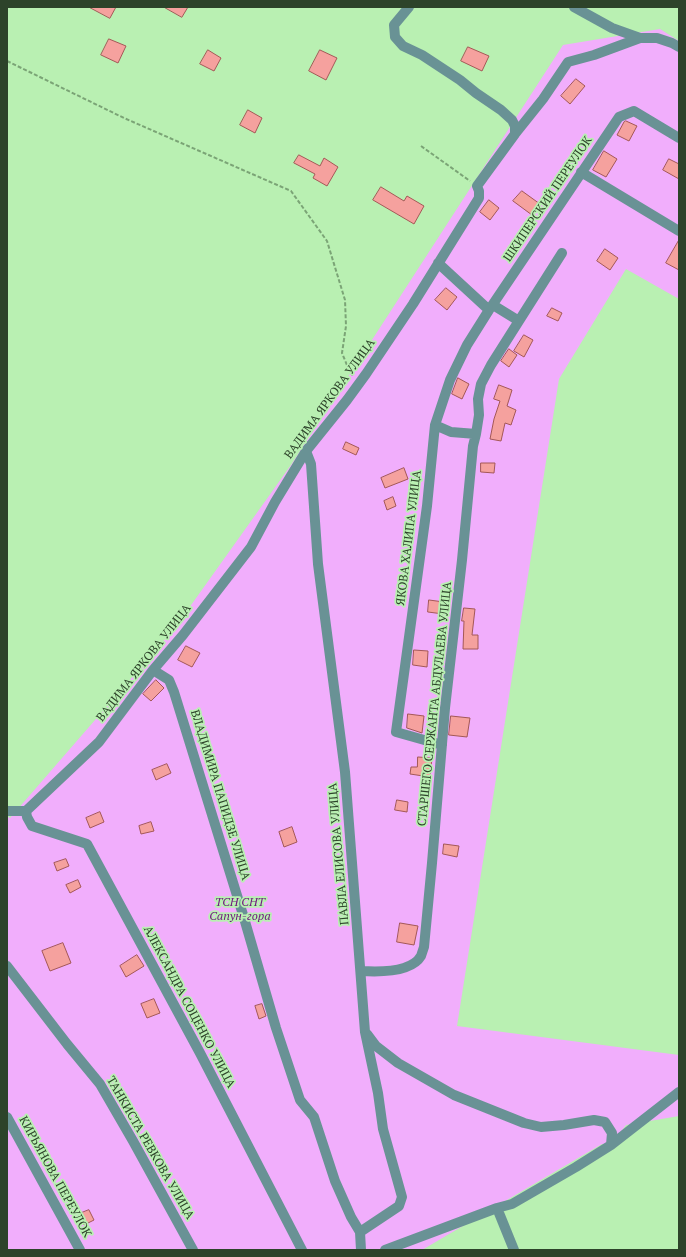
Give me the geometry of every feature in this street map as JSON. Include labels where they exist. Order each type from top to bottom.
[{"type":"street","points":[[410,7],[394,25],[395,37],[403,46],[422,55],[501,110],[512,120],[515,126],[516,134]]},
{"type":"street","points":[[574,7],[612,28],[640,38],[657,38],[679,47]]},
{"type":"street","points":[[477,186],[543,99],[568,62],[594,55],[640,38]]},
{"type":"street","name":"ШКИПЕРСКИЙ ПЕРЕУЛОК","points":[[491,307],[619,117],[634,110],[679,138]]},
{"type":"street","points":[[581,172],[679,231]]},
{"type":"street","name":"ВАДИМА ЯРКОВА УЛИЦА","points":[[26,811],[99,742],[153,670],[251,547],[275,502],[306,451],[358,384],[413,304],[479,198],[477,186]]},
{"type":"street","points":[[435,425],[451,432],[476,434],[479,415],[478,399],[482,384],[491,365],[562,253]]},
{"type":"street","points":[[438,262],[491,307],[519,322]]},
{"type":"street","name":"ЯКОВА ХАЛИПА УЛИЦА","points":[[442,745],[396,732],[428,506],[435,425],[450,380],[467,345],[491,307]]},
{"type":"street","name":"СТАРШЕГО СЕРЖАНТА АБДУЛАЕВА УЛИЦА","points":[[361,971],[380,972],[409,966],[420,957],[424,947],[445,708],[473,446],[476,434]]},
{"type":"street","name":"ПАВЛА ЕЛИСОВА УЛИЦА","points":[[306,451],[311,464],[318,564],[345,772],[365,1032],[378,1093],[383,1129],[402,1198],[399,1206],[360,1232]]},
{"type":"street","name":"ВЛАДИМИРА ПАПИДЗЕ УЛИЦА","points":[[153,670],[169,680],[174,692],[244,918],[276,1028],[300,1100],[314,1117],[335,1181],[351,1217],[360,1232],[361,1250]]},
{"type":"street","points":[[7,811],[26,811]]},
{"type":"street","name":"АЛЕКСАНДРА СОЦЕНКО УЛИЦА","points":[[26,811],[27,817],[32,826],[87,844],[200,1053],[302,1250]]},
{"type":"street","name":"ТАНКИСТА РЕВКОВА УЛИЦА","points":[[7,966],[48,1020],[100,1084],[193,1250]]},
{"type":"street","points":[[365,1032],[376,1046],[398,1063],[454,1095],[524,1123],[541,1126],[564,1125],[594,1120],[605,1122],[612,1133],[611,1145]]},
{"type":"street","points":[[385,1250],[497,1208],[512,1204],[611,1145],[679,1092]]},
{"type":"street","name":"КИРЬЯНОВА ПЕРЕУЛОК","points":[[7,1117],[80,1250]]},
{"type":"street","points":[[497,1208],[514,1250]]},
{"type":"path","points":[[7,61],[124,118],[291,191],[327,241],[345,300],[346,326],[342,354],[349,370],[358,384]]},
{"type":"path","points":[[421,146],[477,186]]},
{"type":"green space","name":"ТСН СНТ Сапун-гора","points":[[660,29],[679,41],[679,299],[626,269],[559,379],[457,1026],[679,1055],[679,1116],[626,1125],[611,1145],[602,1144],[422,1250],[7,1250],[7,816],[10,818],[174,629],[291,465],[563,45]]},
{"type":"building","points":[[89,7],[116,7],[110,18]]},
{"type":"building","points":[[164,7],[188,7],[182,17]]},
{"type":"building","points":[[109,39],[126,46],[118,63],[101,55]]},
{"type":"building","points":[[468,47],[489,56],[482,71],[461,61]]},
{"type":"building","points":[[208,50],[221,58],[214,71],[200,64]]},
{"type":"building","points":[[320,50],[337,58],[326,80],[309,71]]},
{"type":"building","points":[[576,79],[585,86],[570,104],[561,96]]},
{"type":"building","points":[[248,110],[262,118],[255,133],[240,125]]},
{"type":"building","points":[[626,121],[637,126],[629,141],[617,135]]},
{"type":"building","points":[[604,151],[617,159],[606,177],[593,170]]},
{"type":"building","points":[[299,155],[320,166],[324,158],[338,167],[327,186],[313,178],[315,174],[294,163]]},
{"type":"building","points":[[669,159],[679,164],[679,179],[663,170]]},
{"type":"building","points":[[381,187],[404,201],[407,196],[424,206],[414,224],[373,200]]},
{"type":"building","points":[[522,191],[540,204],[532,215],[513,201]]},
{"type":"building","points":[[489,200],[499,208],[490,220],[480,212]]},
{"type":"building","points":[[679,240],[679,270],[666,263]]},
{"type":"building","points":[[605,249],[618,258],[610,270],[597,261]]},
{"type":"building","points":[[446,288],[457,297],[447,310],[435,300]]},
{"type":"building","points":[[552,308],[562,313],[558,321],[547,316]]},
{"type":"building","points":[[524,335],[533,340],[524,357],[514,351]]},
{"type":"building","points":[[509,349],[517,355],[509,367],[501,361]]},
{"type":"building","points":[[458,378],[469,384],[462,399],[452,394]]},
{"type":"building","points":[[499,385],[512,390],[507,406],[516,410],[511,425],[505,423],[501,441],[490,439],[494,419],[500,401],[494,399]]},
{"type":"building","points":[[346,442],[359,448],[356,455],[343,449]]},
{"type":"building","points":[[481,463],[495,463],[494,473],[481,472]]},
{"type":"building","points":[[404,468],[408,479],[385,488],[381,478]]},
{"type":"building","points":[[393,497],[396,506],[387,510],[384,501]]},
{"type":"building","points":[[429,600],[444,602],[443,614],[428,612]]},
{"type":"building","points":[[464,608],[475,609],[472,635],[478,635],[478,649],[463,649],[464,621],[462,621]]},
{"type":"building","points":[[186,646],[200,653],[192,667],[178,660]]},
{"type":"building","points":[[414,650],[428,651],[427,667],[413,665]]},
{"type":"building","points":[[156,680],[164,688],[151,701],[143,694]]},
{"type":"building","points":[[408,714],[424,716],[422,733],[407,728]]},
{"type":"building","points":[[451,716],[470,718],[467,737],[449,735]]},
{"type":"building","points":[[418,757],[432,758],[430,777],[410,774],[411,767],[417,767]]},
{"type":"building","points":[[167,764],[171,773],[156,780],[152,770]]},
{"type":"building","points":[[397,800],[408,802],[407,812],[395,810]]},
{"type":"building","points":[[100,812],[104,822],[90,828],[86,818]]},
{"type":"building","points":[[151,822],[154,831],[141,834],[139,826]]},
{"type":"building","points":[[292,827],[297,842],[284,847],[279,832]]},
{"type":"building","points":[[444,844],[459,846],[457,857],[443,854]]},
{"type":"building","points":[[66,859],[69,866],[57,871],[54,863]]},
{"type":"building","points":[[78,880],[81,887],[70,893],[66,885]]},
{"type":"building","points":[[400,923],[418,926],[414,945],[397,942]]},
{"type":"building","points":[[63,943],[71,963],[50,971],[42,951]]},
{"type":"building","points":[[137,955],[144,966],[126,977],[120,966]]},
{"type":"building","points":[[154,999],[160,1013],[147,1018],[141,1004]]},
{"type":"building","points":[[262,1004],[266,1016],[259,1019],[255,1006]]},
{"type":"building","points":[[89,1210],[94,1220],[84,1225],[79,1214]]}]
